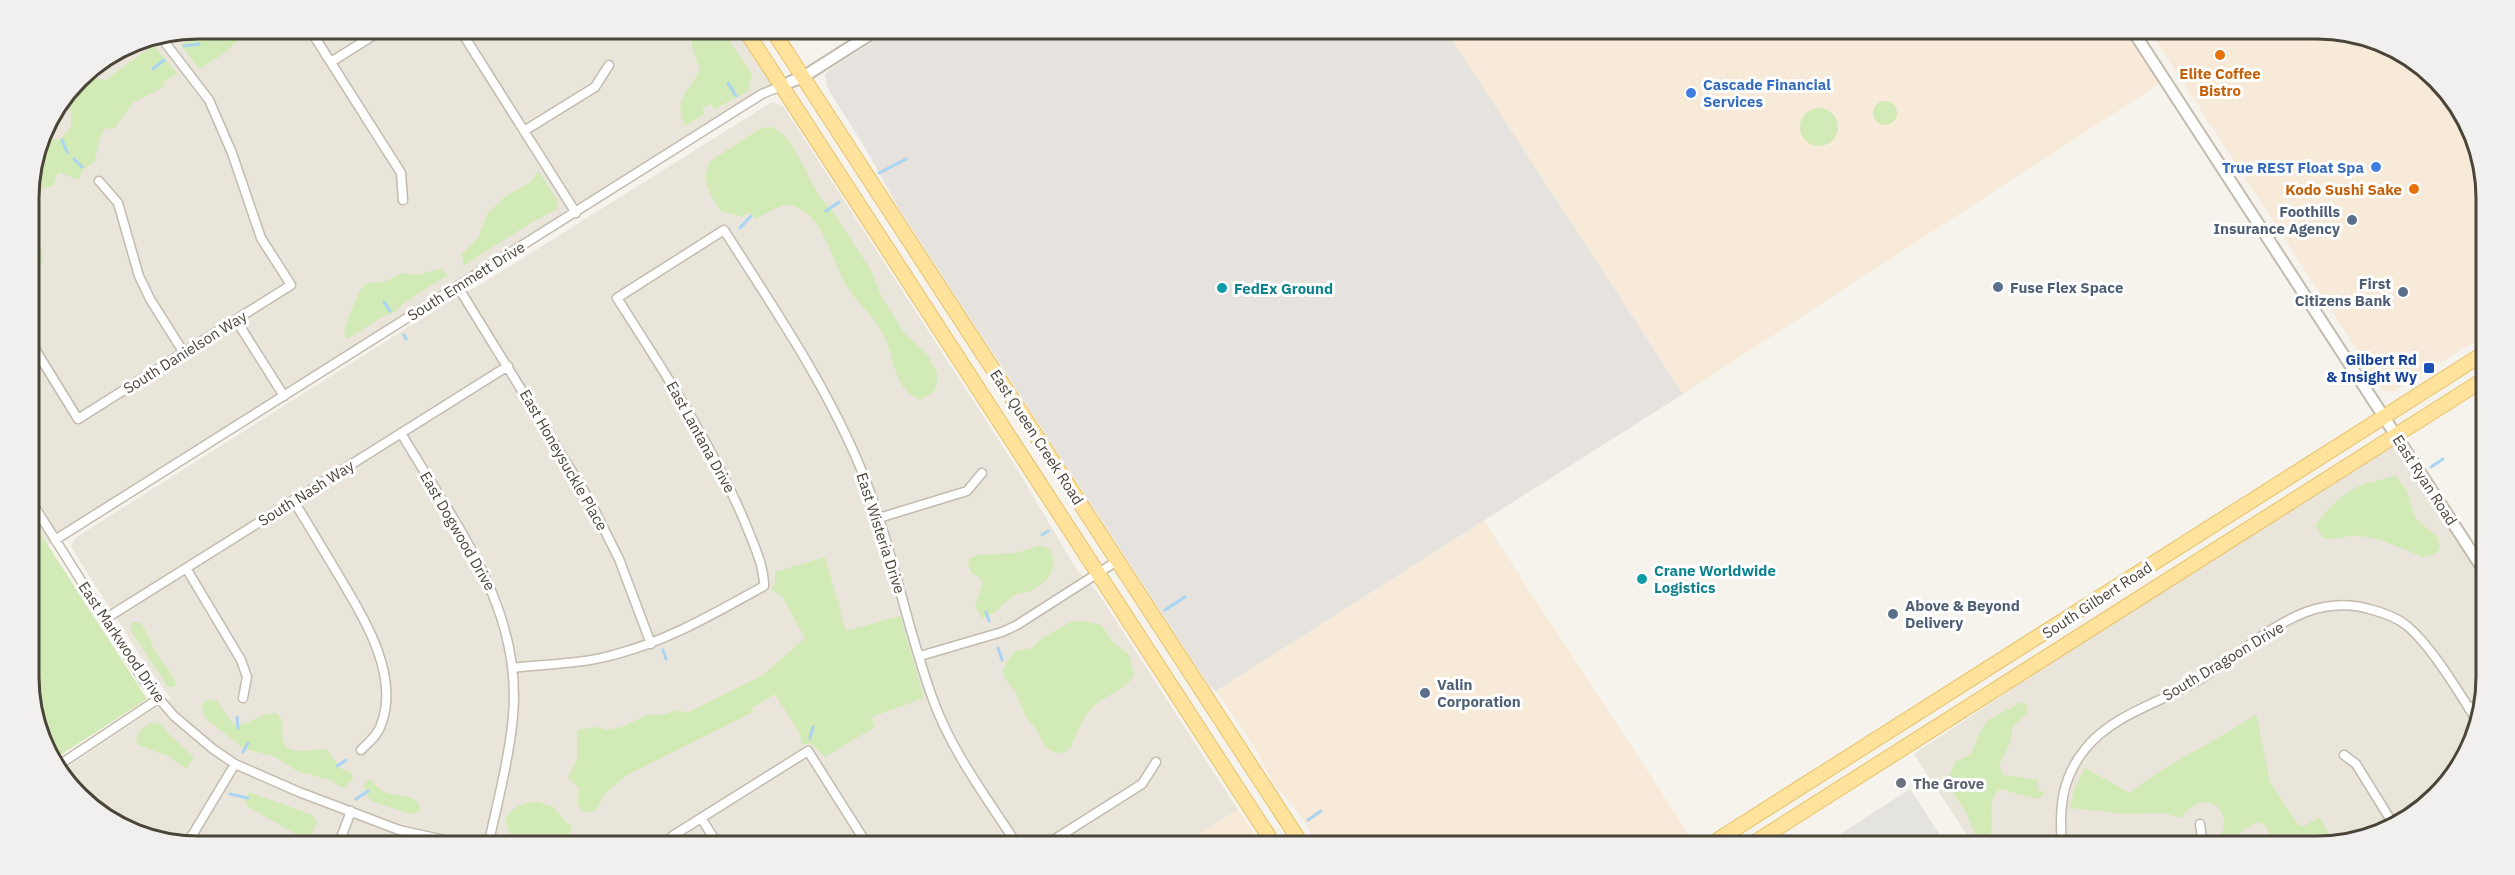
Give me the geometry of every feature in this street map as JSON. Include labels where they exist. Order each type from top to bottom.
[{"type":"main road","name":"East Queen Creek Road","points":[[754,39],[791,82],[1117,561],[1296,836]]},
{"type":"main road","name":"East Queen Creek Road","points":[[775,39],[791,82],[1098,574],[1269,836]]},
{"type":"main road","name":"South Gilbert Road","points":[[1724,836],[2476,358]]},
{"type":"main road","name":"South Gilbert Road","points":[[1765,836],[2476,384]]},
{"type":"main road","points":[[1882,735],[1895,755]]},
{"type":"main road","points":[[1257,817],[1275,805]]},
{"type":"street","points":[[316,39],[401,173],[403,200]]},
{"type":"street","points":[[331,62],[367,39]]},
{"type":"street","points":[[466,39],[576,213]]},
{"type":"street","name":"South Emmett Drive","points":[[55,540],[765,92],[791,82],[862,39]]},
{"type":"street","name":"East Ryan Road","points":[[2138,39],[2476,559]]},
{"type":"street","name":"South Danielson Way","points":[[39,358],[78,419],[291,285],[261,238],[229,144],[209,100],[165,42]]},
{"type":"street","points":[[524,131],[595,87],[609,65]]},
{"type":"street","points":[[99,181],[118,203],[139,276],[150,299],[184,353]]},
{"type":"street","name":"East Lantana Drive","points":[[651,644],[697,624],[764,586],[764,573],[748,529],[711,450],[617,298],[724,230]]},
{"type":"street","name":"East Wisteria Drive","points":[[724,230],[807,361],[830,404],[865,480],[879,518],[932,696],[946,730],[1012,836]]},
{"type":"street","name":"East Honeysuckle Place","points":[[458,286],[573,470],[596,511],[619,559],[651,644]]},
{"type":"street","points":[[236,320],[284,396]]},
{"type":"street","name":"South Nash Way","points":[[105,620],[508,366]]},
{"type":"street","name":"East Dogwood Drive","points":[[400,433],[493,590],[505,626],[513,668],[513,716],[491,836]]},
{"type":"street","points":[[879,518],[967,491],[982,473]]},
{"type":"street","points":[[293,500],[367,623],[377,645],[383,667],[386,688],[382,724],[376,735],[361,750]]},
{"type":"street","name":"East Markwood Drive","points":[[39,514],[105,620],[158,699],[193,734],[235,764],[267,779],[421,836]]},
{"type":"street","points":[[920,656],[1002,632],[1017,625],[1117,561]]},
{"type":"street","points":[[186,568],[241,660],[247,677],[243,698]]},
{"type":"street","name":"South Dragoon Drive","points":[[2062,836],[2063,789],[2086,748],[2099,734],[2126,717],[2191,684],[2306,612],[2347,604],[2369,609],[2406,625],[2421,641],[2472,713]]},
{"type":"street","points":[[513,668],[591,660],[651,644]]},
{"type":"street","points":[[64,762],[158,699]]},
{"type":"street","points":[[2469,709],[2473,706]]},
{"type":"street","points":[[675,836],[808,751],[862,836]]},
{"type":"street","points":[[2344,755],[2356,764],[2390,818]]},
{"type":"street","points":[[1060,836],[1142,784],[1156,762]]},
{"type":"street","points":[[191,836],[235,764]]},
{"type":"street","points":[[342,836],[351,811]]},
{"type":"street","points":[[701,818],[713,836]]},
{"type":"street","points":[[2200,824],[2202,836]]},
{"type":"shaded area","points":[[198,39],[745,39],[774,83],[48,545],[39,531],[40,178],[47,147],[60,119],[86,86],[110,66],[147,47],[178,40]]},
{"type":"shaded area","points":[[877,39],[1452,39],[1683,394],[1216,691],[1210,687],[898,207],[864,146],[827,87],[825,75],[829,70]]},
{"type":"shaded area","points":[[1452,39],[2138,39],[2165,80],[1683,394]]},
{"type":"shaded area","points":[[2155,39],[2317,39],[2358,44],[2396,60],[2414,72],[2443,101],[2455,119],[2468,147],[2476,188],[2476,341],[2391,393],[2383,390]]},
{"type":"shaded area","points":[[772,102],[783,106],[1016,467],[1075,567],[1098,593],[1238,810],[1195,836],[198,836],[178,835],[147,828],[110,809],[93,796],[68,767],[171,698],[150,671],[71,547],[75,538],[448,302],[480,285]]},
{"type":"shaded area","points":[[2396,435],[2476,559],[2476,677],[2475,697],[2468,728],[2449,765],[2429,789],[2405,809],[2368,828],[2327,836],[1967,836],[1914,754]]},
{"type":"shaded area","points":[[1484,521],[1690,836],[1313,836],[1294,807],[1274,785],[1254,746],[1216,691]]},
{"type":"shaded area","points":[[1910,789],[1941,836],[1837,836]]},
{"type":"shaded area","points":[[1238,810],[1255,836],[1195,836]]},
{"type":"green space","points":[[189,39],[238,39],[225,53],[199,69],[181,45]]},
{"type":"green space","points":[[692,39],[728,39],[752,74],[748,91],[715,109],[710,104],[702,109],[704,114],[685,126],[680,108],[681,101],[700,69],[692,47]]},
{"type":"green space","points":[[153,45],[178,74],[165,80],[164,87],[132,103],[115,128],[103,129],[94,162],[82,170],[79,180],[58,172],[53,186],[39,190],[44,157],[50,140],[60,140],[71,127],[71,111],[68,108],[95,77],[107,80]]},
{"type":"green space","points":[[1885,101],[1894,104],[1897,113],[1894,122],[1885,125],[1876,122],[1873,113],[1876,104]]},
{"type":"green space","points":[[1819,108],[1833,113],[1838,127],[1833,141],[1819,146],[1805,141],[1800,127],[1805,113]]},
{"type":"green space","points":[[772,127],[784,135],[795,150],[818,195],[833,212],[872,272],[881,296],[905,334],[928,355],[938,376],[935,390],[921,400],[904,388],[884,336],[848,288],[814,220],[805,212],[789,205],[779,207],[756,219],[746,213],[743,217],[721,211],[710,193],[706,175],[710,161],[761,128]]},
{"type":"green space","points":[[537,172],[558,201],[556,210],[532,222],[463,266],[462,254],[478,238],[487,214],[507,195],[531,182]]},
{"type":"green space","points":[[39,245],[42,249],[43,262],[39,265]]},
{"type":"green space","points":[[441,269],[448,275],[404,303],[395,312],[382,317],[347,339],[344,331],[359,292],[365,284],[386,281],[403,273],[415,275]]},
{"type":"green space","points":[[2395,475],[2407,491],[2415,518],[2437,537],[2440,547],[2436,553],[2424,557],[2368,537],[2323,538],[2316,525],[2339,500],[2360,486]]},
{"type":"green space","points":[[39,531],[147,699],[60,755],[47,728],[39,687]]},
{"type":"green space","points":[[1039,545],[1050,549],[1053,556],[1051,574],[1031,591],[1019,593],[993,613],[982,618],[975,606],[983,583],[978,576],[971,573],[968,560],[977,555],[1017,553]]},
{"type":"green space","points":[[825,557],[846,631],[900,616],[924,698],[871,717],[875,727],[825,757],[812,744],[802,744],[799,732],[775,694],[752,708],[753,712],[625,776],[603,796],[593,812],[585,812],[579,808],[577,801],[579,788],[568,777],[577,760],[578,730],[596,727],[607,730],[622,727],[647,715],[662,715],[678,710],[687,713],[763,675],[805,638],[782,596],[771,590],[775,584],[775,572]]},
{"type":"green space","points":[[1079,620],[1101,625],[1113,642],[1129,655],[1134,675],[1125,686],[1090,710],[1070,748],[1065,752],[1056,753],[1045,747],[1037,730],[1026,717],[1015,691],[1005,679],[1003,671],[1015,651],[1032,648],[1041,639]]},
{"type":"green space","points":[[133,622],[141,623],[172,675],[176,685],[174,687],[166,684],[131,631]]},
{"type":"green space","points":[[208,699],[217,701],[233,724],[276,713],[282,720],[282,738],[286,746],[296,751],[327,750],[343,770],[351,772],[353,778],[343,788],[330,780],[297,771],[275,757],[243,748],[205,718],[201,705]]},
{"type":"green space","points":[[2021,702],[2026,704],[2028,712],[2013,726],[2009,745],[1999,766],[2004,775],[2038,780],[2038,790],[2044,792],[2043,796],[2037,799],[2000,789],[1993,799],[1989,836],[1976,836],[1966,812],[1949,787],[1948,779],[1955,762],[1971,754],[1988,720]]},
{"type":"green space","points":[[2256,714],[2270,782],[2298,825],[2304,826],[2319,817],[2330,836],[2272,836],[2264,824],[2256,822],[2235,836],[2222,836],[2224,825],[2220,810],[2206,803],[2189,809],[2181,818],[2164,813],[2128,814],[2070,808],[2074,790],[2085,768],[2130,793],[2160,771]]},
{"type":"green space","points":[[151,723],[161,724],[194,757],[186,769],[168,756],[138,745],[138,735]]},
{"type":"green space","points":[[370,779],[384,792],[416,800],[421,810],[412,814],[371,801],[364,784]]},
{"type":"green space","points":[[249,792],[312,815],[317,822],[313,833],[309,836],[299,836],[247,806],[245,802]]},
{"type":"green space","points":[[536,801],[553,807],[566,822],[573,826],[568,836],[514,836],[509,832],[505,819],[518,806]]},
{"type":"waterway","points":[[184,46],[199,44]]},
{"type":"waterway","points":[[153,69],[164,60]]},
{"type":"waterway","points":[[728,83],[736,96]]},
{"type":"waterway","points":[[62,140],[67,152]]},
{"type":"waterway","points":[[74,159],[82,167]]},
{"type":"waterway","points":[[879,173],[906,159]]},
{"type":"waterway","points":[[826,211],[839,202]]},
{"type":"waterway","points":[[740,228],[751,216]]},
{"type":"waterway","points":[[384,302],[390,311]]},
{"type":"waterway","points":[[404,335],[406,339]]},
{"type":"waterway","points":[[2431,467],[2443,459]]},
{"type":"waterway","points":[[1042,535],[1048,531]]},
{"type":"waterway","points":[[1165,610],[1185,597]]},
{"type":"waterway","points":[[986,612],[989,621]]},
{"type":"waterway","points":[[998,648],[1002,660]]},
{"type":"waterway","points":[[663,650],[666,659]]},
{"type":"waterway","points":[[237,717],[238,728]]},
{"type":"waterway","points":[[810,738],[813,727]]},
{"type":"waterway","points":[[243,752],[248,743]]},
{"type":"waterway","points":[[337,766],[346,760]]},
{"type":"waterway","points":[[356,799],[368,791]]},
{"type":"waterway","points":[[230,794],[248,798]]},
{"type":"waterway","points":[[1308,820],[1321,811]]},
{"type":"place","name":"Elite Coffee Bistro","points":[[2220,55]]},
{"type":"place","name":"Cascade Financial Services","points":[[1691,93]]},
{"type":"place","name":"True REST Float Spa","points":[[2376,167]]},
{"type":"place","name":"Kodo Sushi Sake","points":[[2414,189]]},
{"type":"place","name":"Foothills Insurance Agency","points":[[2352,220]]},
{"type":"place","name":"Fuse Flex Space","points":[[1998,287]]},
{"type":"place","name":"FedEx Ground","points":[[1222,288]]},
{"type":"place","name":"First Citizens Bank","points":[[2403,292]]},
{"type":"place","name":"Gilbert Rd & Insight Wy","points":[[2429,368]]},
{"type":"place","name":"Crane Worldwide Logistics","points":[[1642,579]]},
{"type":"place","name":"Above & Beyond Delivery","points":[[1893,614]]},
{"type":"place","name":"Valin Corporation","points":[[1425,693]]},
{"type":"place","name":"The Grove","points":[[1901,783]]}]
